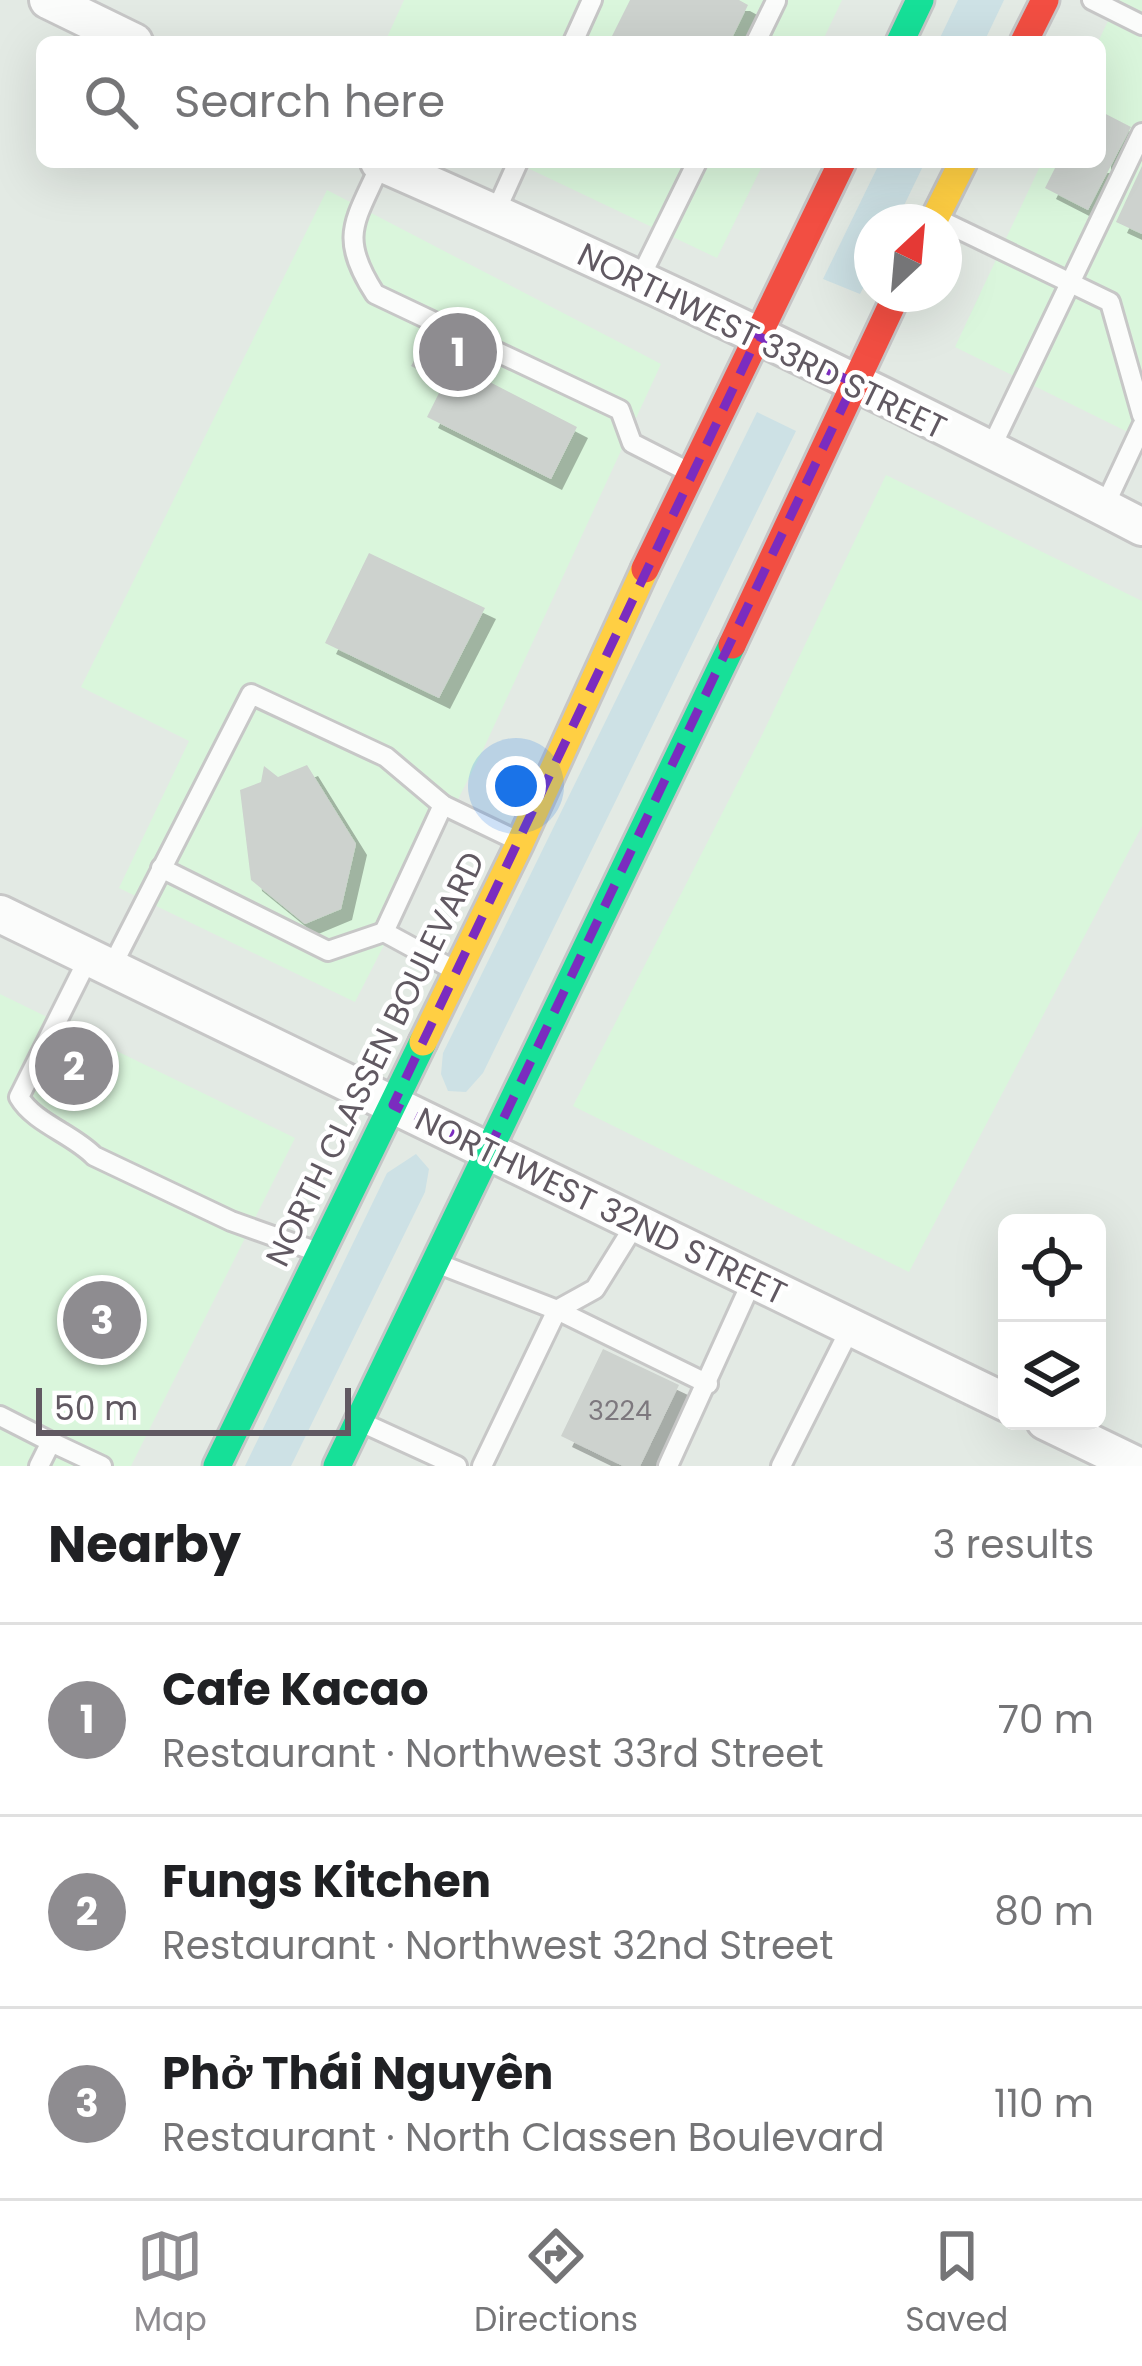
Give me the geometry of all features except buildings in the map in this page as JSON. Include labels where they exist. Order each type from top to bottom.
[{"type":"main road","points":[[902,36],[920,0]]},
{"type":"main road","points":[[1027,36],[1045,0]]},
{"type":"main road","name":"NORTH CLASSEN BOULEVARD","points":[[218,1466],[520,842],[689,472],[839,168]]},
{"type":"main road","points":[[946,204],[961,168]]},
{"type":"main road","points":[[337,1466],[676,766],[888,312]]},
{"type":"street","points":[[48,0],[122,36]]},
{"type":"street","name":"NORTHWEST 33RD STREET","points":[[392,168],[496,211],[758,336],[1142,526]]},
{"type":"street","name":"NORTHWEST 32ND STREET","points":[[0,914],[998,1398]]},
{"type":"street","points":[[1064,1430],[1138,1466]]},
{"type":"lane","points":[[576,36],[592,0]]},
{"type":"lane","points":[[1092,0],[1142,25]]},
{"type":"lane","points":[[759,36],[776,1]]},
{"type":"lane","points":[[989,452],[1142,133]]},
{"type":"lane","points":[[378,168],[350,234],[360,270],[375,294],[620,410],[632,443],[689,472]]},
{"type":"lane","points":[[496,211],[515,168]]},
{"type":"lane","points":[[640,280],[694,168]]},
{"type":"lane","points":[[962,232],[1110,302],[1142,415]]},
{"type":"lane","points":[[1104,507],[1142,426]]},
{"type":"lane","points":[[321,1253],[231,1221],[94,1156],[77,1138],[26,1109],[19,1097],[161,868],[251,694],[386,758],[443,806],[520,842]]},
{"type":"lane","points":[[161,868],[328,951],[384,932],[443,806]]},
{"type":"lane","points":[[384,932],[458,972]]},
{"type":"lane","points":[[482,1466],[557,1310],[595,1289],[636,1223]]},
{"type":"lane","points":[[435,1262],[557,1310],[708,1384]]},
{"type":"lane","points":[[668,1466],[753,1279]]},
{"type":"lane","points":[[781,1466],[851,1327]]},
{"type":"lane","points":[[0,1416],[102,1466]]},
{"type":"lane","points":[[359,1421],[457,1466]]},
{"type":"lane","points":[[39,1466],[51,1442]]},
{"type":"highlighted area","points":[[758,336],[854,383],[488,1151],[393,1105]]},
{"type":"shaded area","points":[[404,0],[842,0],[825,36],[388,36]]},
{"type":"shaded area","points":[[958,0],[1004,0],[987,36],[941,36]]},
{"type":"shaded area","points":[[1118,0],[1142,0],[1142,439],[955,347],[1039,168],[1106,168],[1106,36],[1101,36]]},
{"type":"shaded area","points":[[528,168],[761,168],[717,258]]},
{"type":"shaded area","points":[[877,168],[922,168],[905,204],[860,204]]},
{"type":"shaded area","points":[[327,190],[661,364],[482,752],[355,1002],[119,888],[189,741],[81,687]]},
{"type":"shaded area","points":[[854,215],[854,292],[823,279]]},
{"type":"shaded area","points":[[757,412],[796,431],[483,1073],[466,1092],[448,1091],[441,1074],[443,1053]]},
{"type":"shaded area","points":[[886,475],[1142,601],[1142,826],[909,1272],[573,1106],[761,737]]},
{"type":"shaded area","points":[[0,994],[295,1138],[131,1466],[0,1466]]},
{"type":"shaded area","points":[[416,1154],[429,1169],[425,1192],[291,1466],[245,1466],[387,1173]]},
{"type":"traffic: fast","points":[[903,36],[920,0]]},
{"type":"traffic: fast","points":[[337,1466],[732,645]]},
{"type":"traffic: fast","points":[[217,1466],[423,1042]]},
{"type":"traffic: slow","points":[[942,204],[960,168]]},
{"type":"traffic: slow","points":[[423,1042],[645,569]]},
{"type":"traffic: jam","points":[[1027,36],[1045,0]]},
{"type":"traffic: jam","points":[[645,569],[839,168]]},
{"type":"traffic: jam","points":[[732,645],[889,312]]},
{"type":"place","name":"Cafe Kacao","points":[[458,352]]},
{"type":"place","name":"Fungs Kitchen","points":[[74,1066]]},
{"type":"place","name":"Phở Thái Nguyên","points":[[102,1320]]}]
